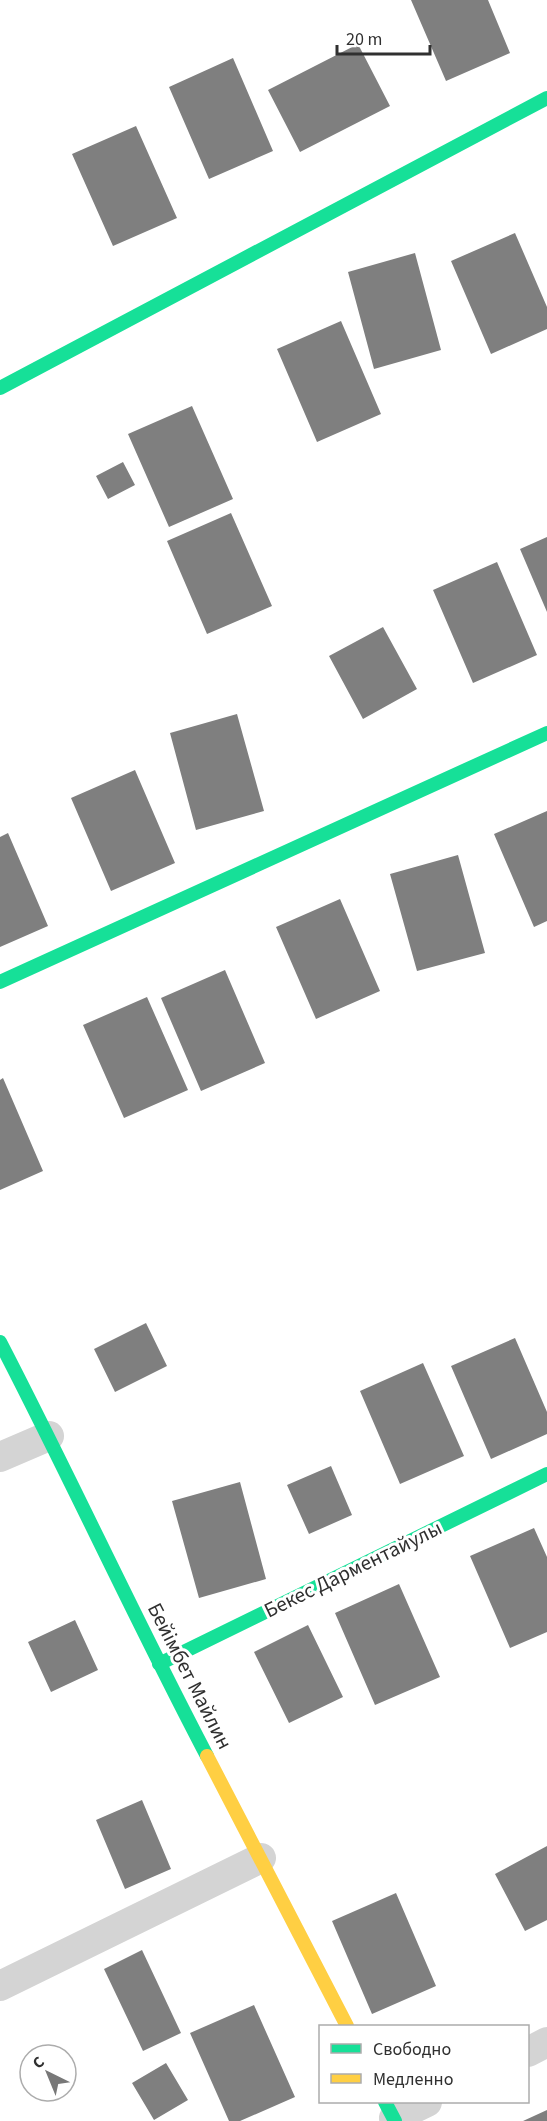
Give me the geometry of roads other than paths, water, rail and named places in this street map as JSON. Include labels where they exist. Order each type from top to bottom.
[{"type":"street","points":[[0,388],[547,98]]},
{"type":"street","points":[[0,982],[547,733]]},
{"type":"street","name":"Бейімбет Майлин","points":[[0,1342],[49,1436],[159,1664],[346,2025]]},
{"type":"street","points":[[0,1457],[49,1436]]},
{"type":"street","name":"Бекес Дарментайулы","points":[[159,1664],[547,1474]]},
{"type":"street","points":[[0,1986],[261,1858]]},
{"type":"street","points":[[529,2051],[547,2042]]},
{"type":"street","points":[[390,2115],[424,2103]]}]
